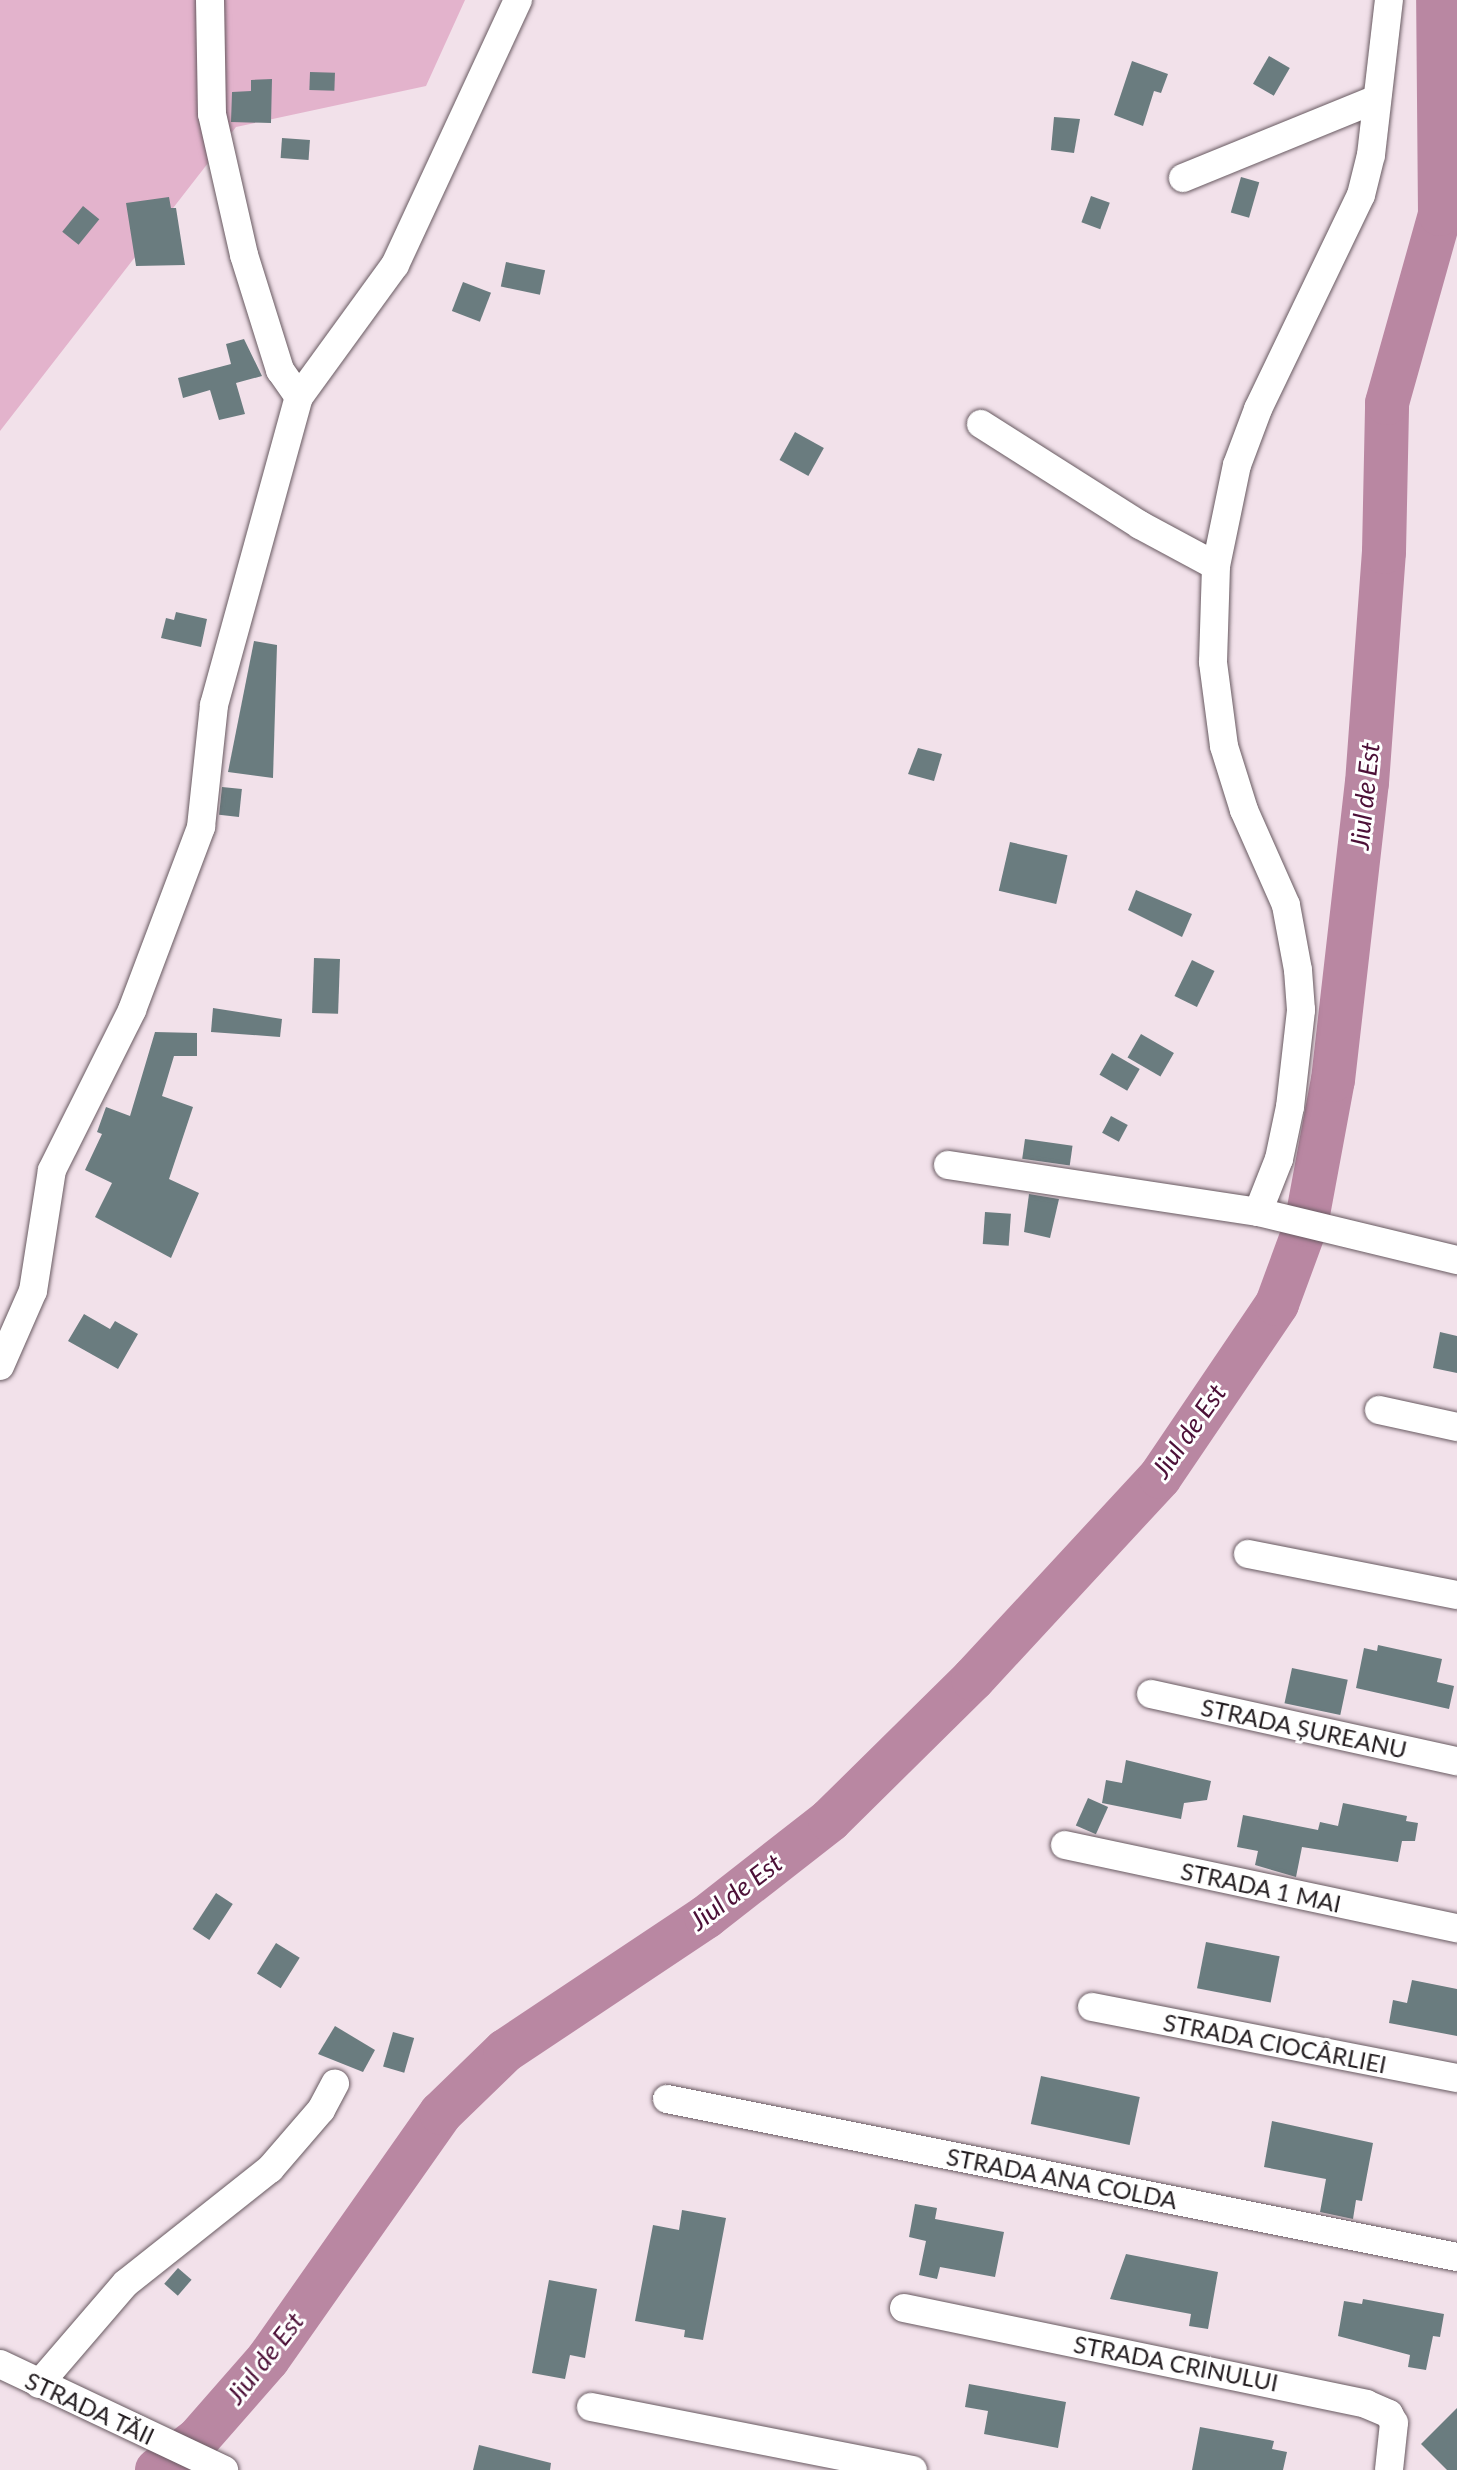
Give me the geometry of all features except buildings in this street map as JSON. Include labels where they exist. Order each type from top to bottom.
[{"type":"street","points":[[210,0],[212,114],[226,177],[280,370],[299,397]]},
{"type":"street","points":[[0,1366],[33,1291],[52,1170],[132,1010],[201,827],[214,705],[299,397],[395,265],[518,0]]},
{"type":"street","points":[[1266,1214],[1292,1092],[1301,1010],[1298,970],[1286,905],[1244,810],[1224,746],[1213,662],[1216,566],[1237,465],[1258,409],[1361,195],[1371,155],[1374,100],[1389,0]]},
{"type":"street","points":[[1183,178],[1374,100]]},
{"type":"street","points":[[981,424],[1140,525],[1216,566]]},
{"type":"street","points":[[948,1165],[1266,1214],[1457,1260]]},
{"type":"street","points":[[1379,1410],[1457,1427]]},
{"type":"street","points":[[1248,1554],[1457,1595]]},
{"type":"street","name":"STRADA ȘUREANU","points":[[1151,1694],[1457,1761]]},
{"type":"street","name":"STRADA 1 MAI","points":[[1065,1845],[1457,1928]]},
{"type":"street","name":"STRADA CIOCÂRLIEI","points":[[1092,2007],[1457,2078]]},
{"type":"street","points":[[39,2384],[126,2283],[270,2169],[321,2110],[335,2084]]},
{"type":"street","name":"STRADA ANA COLDA","points":[[667,2099],[1457,2257]]},
{"type":"street","name":"STRADA CRINULUI","points":[[904,2308],[1366,2404],[1389,2414],[1394,2423],[1389,2470]]},
{"type":"street","name":"STRADA TĂII","points":[[0,2364],[224,2470]]},
{"type":"street","points":[[591,2407],[913,2470]]},
{"type":"shaded area","points":[[0,0],[465,0],[426,86],[236,127],[0,431]]},
{"type":"waterway","name":"Jiul de Est","points":[[157,2470],[198,2439],[268,2359],[441,2113],[505,2051],[706,1917],[830,1820],[973,1679],[1160,1477],[1277,1304],[1306,1225],[1333,1080],[1367,783],[1384,552],[1387,403],[1440,214],[1438,0]]},
{"type":"waterway","points":[[1440,162],[1457,161]]}]
